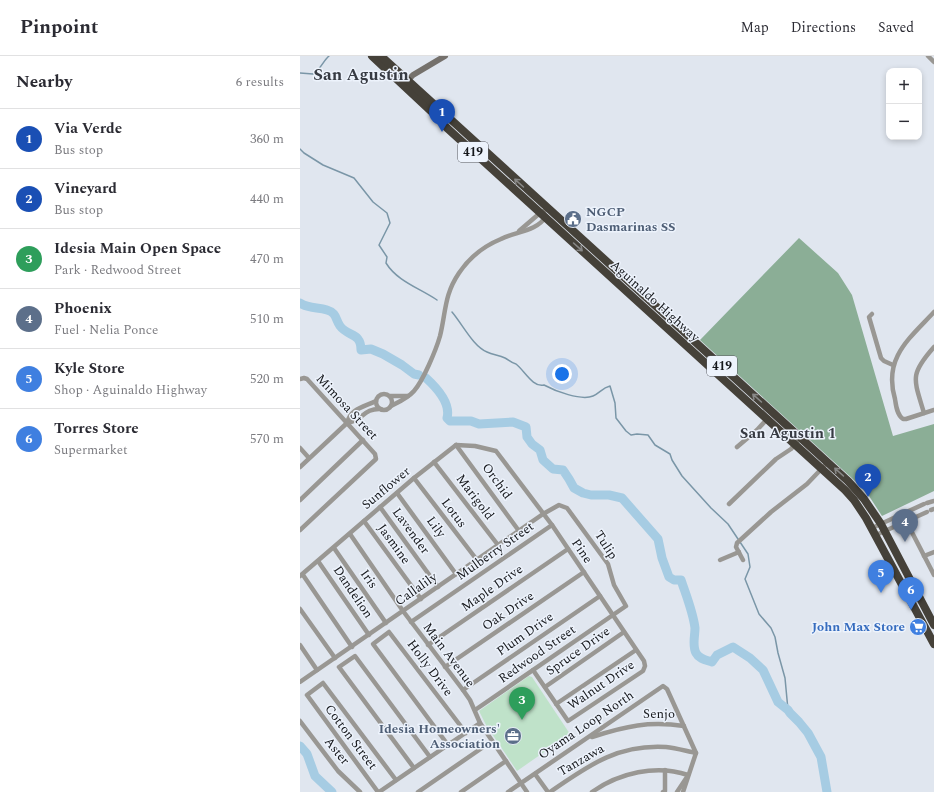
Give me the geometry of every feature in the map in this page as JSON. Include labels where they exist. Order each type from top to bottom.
[{"type":"highway","name":"Aguinaldo Highway","points":[[372,56],[405,83],[548,209],[801,437],[854,500],[874,532],[934,644]]},
{"type":"highway","name":"Aguinaldo Highway","points":[[381,56],[446,128],[795,444],[858,491],[883,528],[934,625]]},
{"type":"highway","points":[[719,375],[725,369]]},
{"type":"street","points":[[405,83],[413,75],[445,56]]},
{"type":"street","points":[[928,56],[934,62]]},
{"type":"street","points":[[347,423],[353,422],[370,409],[387,409],[410,396],[419,384],[440,336],[449,290],[463,266],[480,250],[500,238],[529,230],[541,222],[542,215],[548,209]]},
{"type":"street","points":[[934,312],[902,347],[893,365],[892,379],[892,391],[900,417],[906,419],[934,410]]},
{"type":"street","points":[[872,314],[869,317],[882,358],[884,361],[893,365]]},
{"type":"street","points":[[924,413],[916,387],[916,377],[920,363],[934,347]]},
{"type":"street","name":"Mimosa Street","points":[[300,379],[306,379],[376,456],[376,459],[300,530]]},
{"type":"street","points":[[300,467],[347,423],[349,416],[356,410],[376,401],[381,395],[410,396]]},
{"type":"street","points":[[390,396],[392,401],[391,406]]},
{"type":"street","points":[[376,401],[378,406],[382,409]]},
{"type":"street","points":[[737,447],[757,430],[773,412]]},
{"type":"street","points":[[728,504],[776,459],[792,449],[801,437]]},
{"type":"street","points":[[300,500],[363,440]]},
{"type":"street","name":"Pine","points":[[456,445],[475,446],[496,450],[552,525],[646,666]]},
{"type":"street","name":"Sunflower","points":[[301,575],[414,478],[456,445]]},
{"type":"street","name":"Orchid","points":[[456,445],[519,531]]},
{"type":"street","points":[[300,448],[309,458]]},
{"type":"street","name":"Marigold","points":[[434,462],[498,545]]},
{"type":"street","points":[[742,560],[736,547],[739,542],[771,512],[807,484],[825,465]]},
{"type":"street","name":"Lotus","points":[[414,478],[477,560]]},
{"type":"street","name":"Lily","points":[[397,493],[456,574]]},
{"type":"street","points":[[874,532],[883,528],[902,513],[934,501]]},
{"type":"street","name":"Tulip","points":[[543,514],[559,505],[567,508],[599,551],[608,564],[614,585],[626,606],[613,615]]},
{"type":"street","name":"Lavender","points":[[380,507],[438,587]]},
{"type":"street","points":[[874,532],[906,521],[931,510]]},
{"type":"street","points":[[902,513],[934,575]]},
{"type":"street","name":"Callalily","points":[[300,682],[543,514]]},
{"type":"street","name":"Jasmine","points":[[364,521],[421,599]]},
{"type":"street","name":"Mulberry Street","points":[[411,622],[552,525]]},
{"type":"street","name":"Main Avenue","points":[[350,534],[403,611],[463,690],[475,710],[480,723],[527,792]]},
{"type":"street","name":"Iris","points":[[334,548],[386,623]]},
{"type":"street","name":"Maple Drive","points":[[428,645],[568,549]]},
{"type":"street","points":[[720,560],[739,552]]},
{"type":"street","points":[[924,556],[934,552]]},
{"type":"street","name":"Dandelion","points":[[318,561],[369,635]]},
{"type":"street","name":"Oak Drive","points":[[445,667],[584,572]]},
{"type":"street","points":[[301,575],[352,646]]},
{"type":"street","name":"Plum Drive","points":[[463,690],[600,596]]},
{"type":"street","points":[[300,609],[334,658]]},
{"type":"street","name":"Redwood Street","points":[[475,710],[613,615]]},
{"type":"street","name":"Holly Drive","points":[[448,745],[373,644],[389,632],[466,733]]},
{"type":"street","name":"Spruce Drive","points":[[545,687],[624,632]]},
{"type":"street","points":[[300,645],[317,670]]},
{"type":"street","points":[[533,670],[556,704],[636,650]]},
{"type":"street","points":[[414,768],[339,668],[355,656],[430,757]]},
{"type":"street","name":"Walnut Drive","points":[[556,704],[568,721],[643,671],[646,666]]},
{"type":"street","name":"Cotton Street","points":[[378,792],[306,695],[323,683],[396,780]]},
{"type":"street","name":"Oyama Loop North","points":[[508,792],[663,686],[667,689],[684,726]]},
{"type":"street","name":"Aster","points":[[300,721],[338,771],[360,792]]},
{"type":"street","points":[[378,792],[480,723]]},
{"type":"street","name":"Senjo","points":[[587,738],[626,727],[645,724],[666,723],[684,726]]},
{"type":"street","points":[[683,792],[696,753],[684,726]]},
{"type":"street","points":[[418,792],[492,741]]},
{"type":"street","name":"Tanzawa","points":[[549,792],[592,764],[614,754],[648,747],[667,747],[696,753]]},
{"type":"street","points":[[461,792],[506,761]]},
{"type":"street","points":[[592,792],[614,779],[650,770],[665,770],[688,775]]},
{"type":"street","points":[[663,792],[665,791],[665,770]]},
{"type":"street","points":[[535,774],[549,792]]},
{"type":"street","points":[[677,792],[688,775]]},
{"type":"green space","points":[[799,238],[838,273],[852,295],[893,436],[934,424],[934,491],[882,516],[869,496],[855,481],[700,340]]},
{"type":"green space","points":[[529,676],[532,677],[570,734],[517,771],[486,725],[479,711]]},
{"type":"waterway","points":[[300,73],[313,74],[329,56]]},
{"type":"waterway","points":[[300,149],[323,165],[354,178],[373,202],[387,213],[390,223],[379,245],[387,257],[386,263],[396,275],[437,300]]},
{"type":"waterway","points":[[300,303],[330,311],[333,313],[340,326],[359,340],[361,350],[371,349],[383,354],[414,374],[419,375]]},
{"type":"waterway","points":[[452,312],[477,345],[487,352],[503,357],[516,364],[536,384],[544,385],[568,395],[582,397],[593,396],[610,386],[615,403],[616,418],[626,431],[631,435],[648,435],[655,445],[670,454],[682,476],[711,508],[728,524],[748,554],[750,567],[745,579],[759,614],[771,628],[775,637],[785,678],[788,710]]},
{"type":"waterway","points":[[426,378],[445,401],[448,412],[447,418],[450,421],[471,421],[479,424],[513,422],[526,427],[527,437],[532,444],[540,450],[543,460],[553,469],[563,470],[574,488],[591,495],[609,495],[622,498],[658,539],[662,558],[669,577],[674,580],[681,580],[694,622],[694,647],[697,655],[712,662],[717,655],[733,647],[750,658],[763,670],[778,702],[788,710],[808,733],[821,757],[827,792]]},
{"type":"waterway","points":[[300,746],[307,754],[315,776],[332,792]]},
{"type":"place","name":"Via Verde","points":[[442,132]]},
{"type":"place","name":"NGCP Dasmarinas SS","points":[[573,219]]},
{"type":"place","name":"Vineyard","points":[[868,497]]},
{"type":"place","name":"Phoenix","points":[[905,542]]},
{"type":"place","name":"Kyle Store","points":[[881,593]]},
{"type":"place","name":"Torres Store","points":[[911,610]]},
{"type":"place","name":"John Max Store","points":[[918,627]]},
{"type":"place","name":"Idesia Main Open Space","points":[[522,720]]},
{"type":"place","name":"Idesia Homeowners' Association","points":[[513,736]]},
{"type":"district","name":"San Agustin","points":[[361,75]]},
{"type":"district","name":"San Agustin 1","points":[[788,433]]}]
